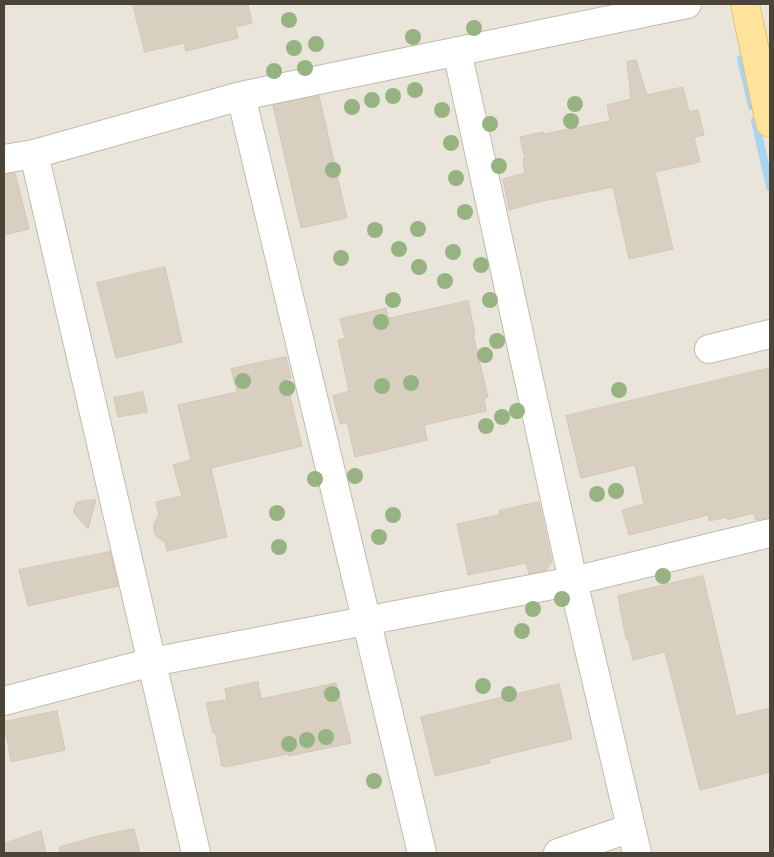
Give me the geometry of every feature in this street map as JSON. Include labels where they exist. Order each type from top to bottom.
[{"type":"main road","points":[[745,4],[770,123]]},
{"type":"street","points":[[4,159],[34,154],[241,96],[687,4]]},
{"type":"street","points":[[457,51],[573,580],[634,841],[558,853]]},
{"type":"street","points":[[241,96],[422,853]]},
{"type":"street","points":[[34,154],[196,853]]},
{"type":"street","points":[[709,349],[770,334]]},
{"type":"street","points":[[4,701],[152,662],[573,580],[770,533]]},
{"type":"shaded area","points":[[4,4],[770,4],[770,853],[4,853]]},
{"type":"building","points":[[133,4],[248,4],[252,23],[235,27],[238,38],[186,51],[184,43],[145,52]]},
{"type":"building","points":[[636,60],[647,95],[683,87],[689,112],[698,110],[704,135],[694,137],[700,162],[655,172],[673,249],[629,259],[613,187],[538,202],[509,210],[503,179],[525,173],[523,159],[525,159],[520,137],[610,121],[607,105],[631,99],[627,62]]},
{"type":"building","points":[[319,96],[347,218],[301,228],[273,105]]},
{"type":"building","points":[[15,173],[29,229],[4,235],[4,174]]},
{"type":"building","points":[[165,267],[182,342],[116,358],[97,283]]},
{"type":"building","points":[[468,301],[475,334],[473,334],[488,397],[484,398],[486,411],[424,425],[427,440],[355,457],[347,422],[340,424],[333,396],[349,391],[338,340],[345,338],[340,319],[386,308],[388,318]]},
{"type":"building","points":[[286,357],[291,378],[286,379],[302,446],[211,468],[227,537],[167,551],[165,542],[157,537],[154,532],[154,524],[159,515],[156,502],[182,496],[173,465],[191,460],[178,405],[237,392],[231,369]]},
{"type":"building","points":[[770,368],[770,518],[756,520],[754,513],[727,520],[727,517],[709,521],[708,515],[629,535],[622,510],[644,504],[635,465],[581,478],[566,416]]},
{"type":"building","points":[[143,392],[147,412],[118,417],[114,398]]},
{"type":"building","points":[[96,500],[88,529],[73,512],[77,502]]},
{"type":"building","points":[[539,502],[552,562],[546,570],[529,574],[526,563],[468,575],[457,524],[499,515],[499,511]]},
{"type":"building","points":[[110,552],[118,586],[28,606],[19,570]]},
{"type":"building","points":[[703,576],[736,716],[770,708],[770,772],[700,790],[665,652],[633,660],[628,638],[626,639],[618,596]]},
{"type":"building","points":[[258,682],[261,699],[336,683],[351,743],[289,756],[288,754],[225,767],[222,766],[215,732],[213,733],[206,703],[227,700],[225,689]]},
{"type":"building","points":[[559,684],[572,739],[489,759],[490,763],[435,776],[421,717]]},
{"type":"building","points":[[57,711],[65,750],[11,762],[4,722]]},
{"type":"building","points":[[134,829],[140,853],[60,853],[59,847],[98,836]]},
{"type":"building","points":[[41,831],[46,853],[4,853],[4,844]]},
{"type":"waterway","points":[[741,59],[752,106]]},
{"type":"waterway","points":[[755,121],[770,187]]}]
